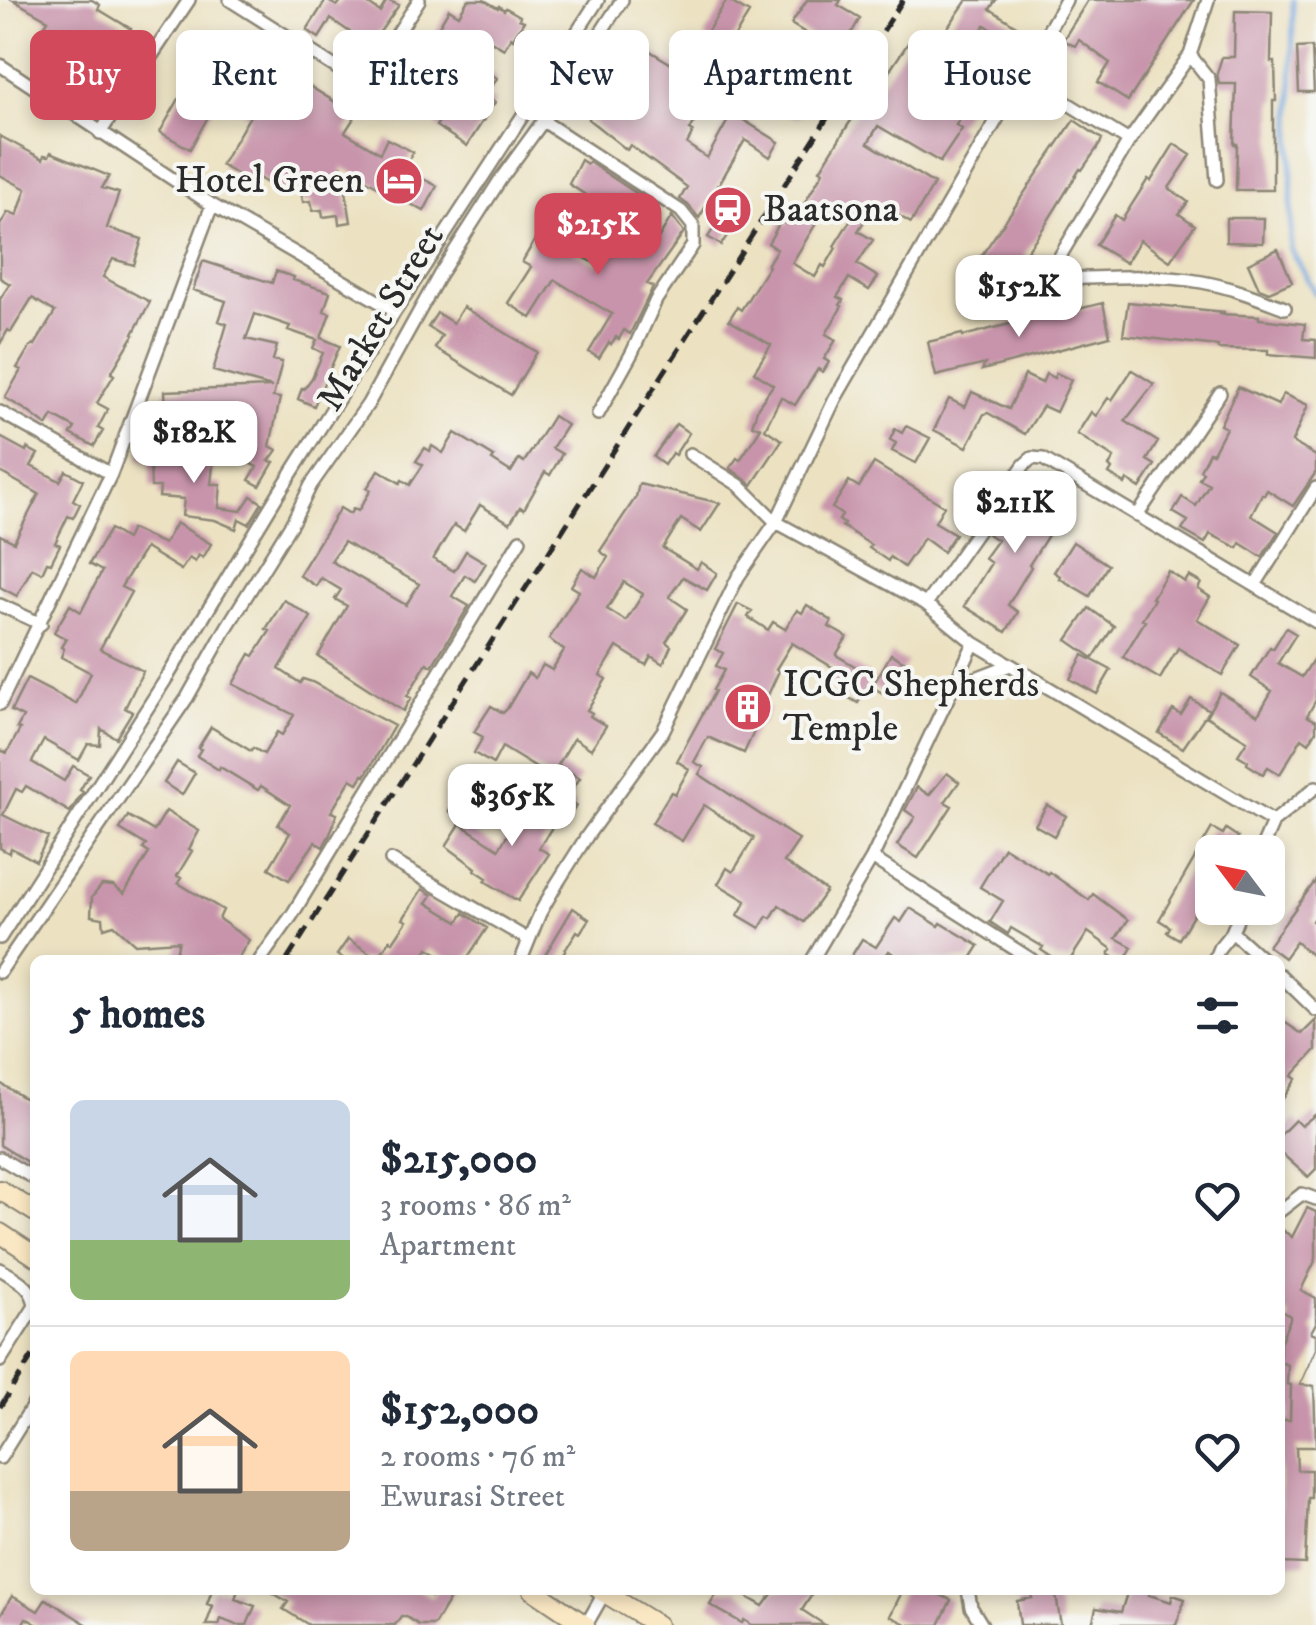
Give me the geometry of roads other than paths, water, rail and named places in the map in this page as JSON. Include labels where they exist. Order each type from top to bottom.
[{"type":"main road","points":[[0,1190],[30,1209]]},
{"type":"main road","points":[[0,1233],[30,1253]]},
{"type":"main road","points":[[541,1595],[586,1625]]},
{"type":"main road","points":[[609,1595],[657,1625]]},
{"type":"street","points":[[100,133],[189,0]]},
{"type":"street","points":[[230,0],[342,72],[360,78],[376,67],[419,0]]},
{"type":"street","name":"Market Street","points":[[0,938],[277,496],[598,0]]},
{"type":"street","name":"Market Street","points":[[0,972],[187,698],[311,485],[368,404],[440,274],[622,0]]},
{"type":"street","points":[[1048,30],[1066,0]]},
{"type":"street","points":[[1208,0],[1190,54],[1129,141],[1059,258],[1058,268],[1068,279],[1132,276],[1190,280],[1234,289],[1285,308]]},
{"type":"street","points":[[1190,54],[1209,78],[1217,180]]},
{"type":"street","points":[[0,66],[212,205],[395,311]]},
{"type":"street","points":[[1067,102],[1129,141]]},
{"type":"street","points":[[523,955],[540,913],[588,836],[663,731],[738,577],[776,522],[836,400],[997,120]]},
{"type":"street","points":[[543,121],[670,204],[693,226],[693,245],[656,300],[598,414]]},
{"type":"street","points":[[0,704],[112,474],[212,205]]},
{"type":"street","points":[[1137,516],[1220,393]]},
{"type":"street","points":[[0,412],[112,474]]},
{"type":"street","points":[[126,435],[228,448]]},
{"type":"street","points":[[690,454],[739,485],[776,522],[926,604],[974,643],[1273,822]]},
{"type":"street","points":[[926,604],[1032,458],[1044,459],[1316,622]]},
{"type":"street","points":[[1255,585],[1316,488]]},
{"type":"street","points":[[263,955],[520,540]]},
{"type":"street","points":[[0,606],[41,624]]},
{"type":"street","points":[[815,955],[872,858],[974,643]]},
{"type":"street","points":[[953,687],[1010,665]]},
{"type":"street","points":[[1267,835],[1273,822],[1316,787]]},
{"type":"street","points":[[872,858],[1024,955]]},
{"type":"street","points":[[390,860],[529,940]]},
{"type":"street","points":[[1216,955],[1235,925]]},
{"type":"street","points":[[1232,932],[1258,955]]},
{"type":"street","points":[[1285,980],[1316,1010]]},
{"type":"street","points":[[0,1158],[30,1176]]},
{"type":"street","points":[[1285,1207],[1316,1182]]},
{"type":"street","points":[[1302,1194],[1316,1198]]},
{"type":"street","points":[[0,1269],[30,1290]]},
{"type":"street","points":[[0,1361],[30,1312]]},
{"type":"street","points":[[0,1458],[30,1410]]},
{"type":"street","points":[[586,1625],[601,1595]]},
{"type":"street","points":[[969,1595],[982,1625]]},
{"type":"waterway","points":[[1293,0],[1291,250],[1316,294]]},
{"type":"railway","points":[[290,955],[903,0]]},
{"type":"railway","points":[[0,1407],[30,1360]]},
{"type":"place","name":"Hotel Green","points":[[399,181]]},
{"type":"place","name":"Baatsona","points":[[728,210]]},
{"type":"place","name":"ICGC Shepherds Temple","points":[[748,707]]}]
